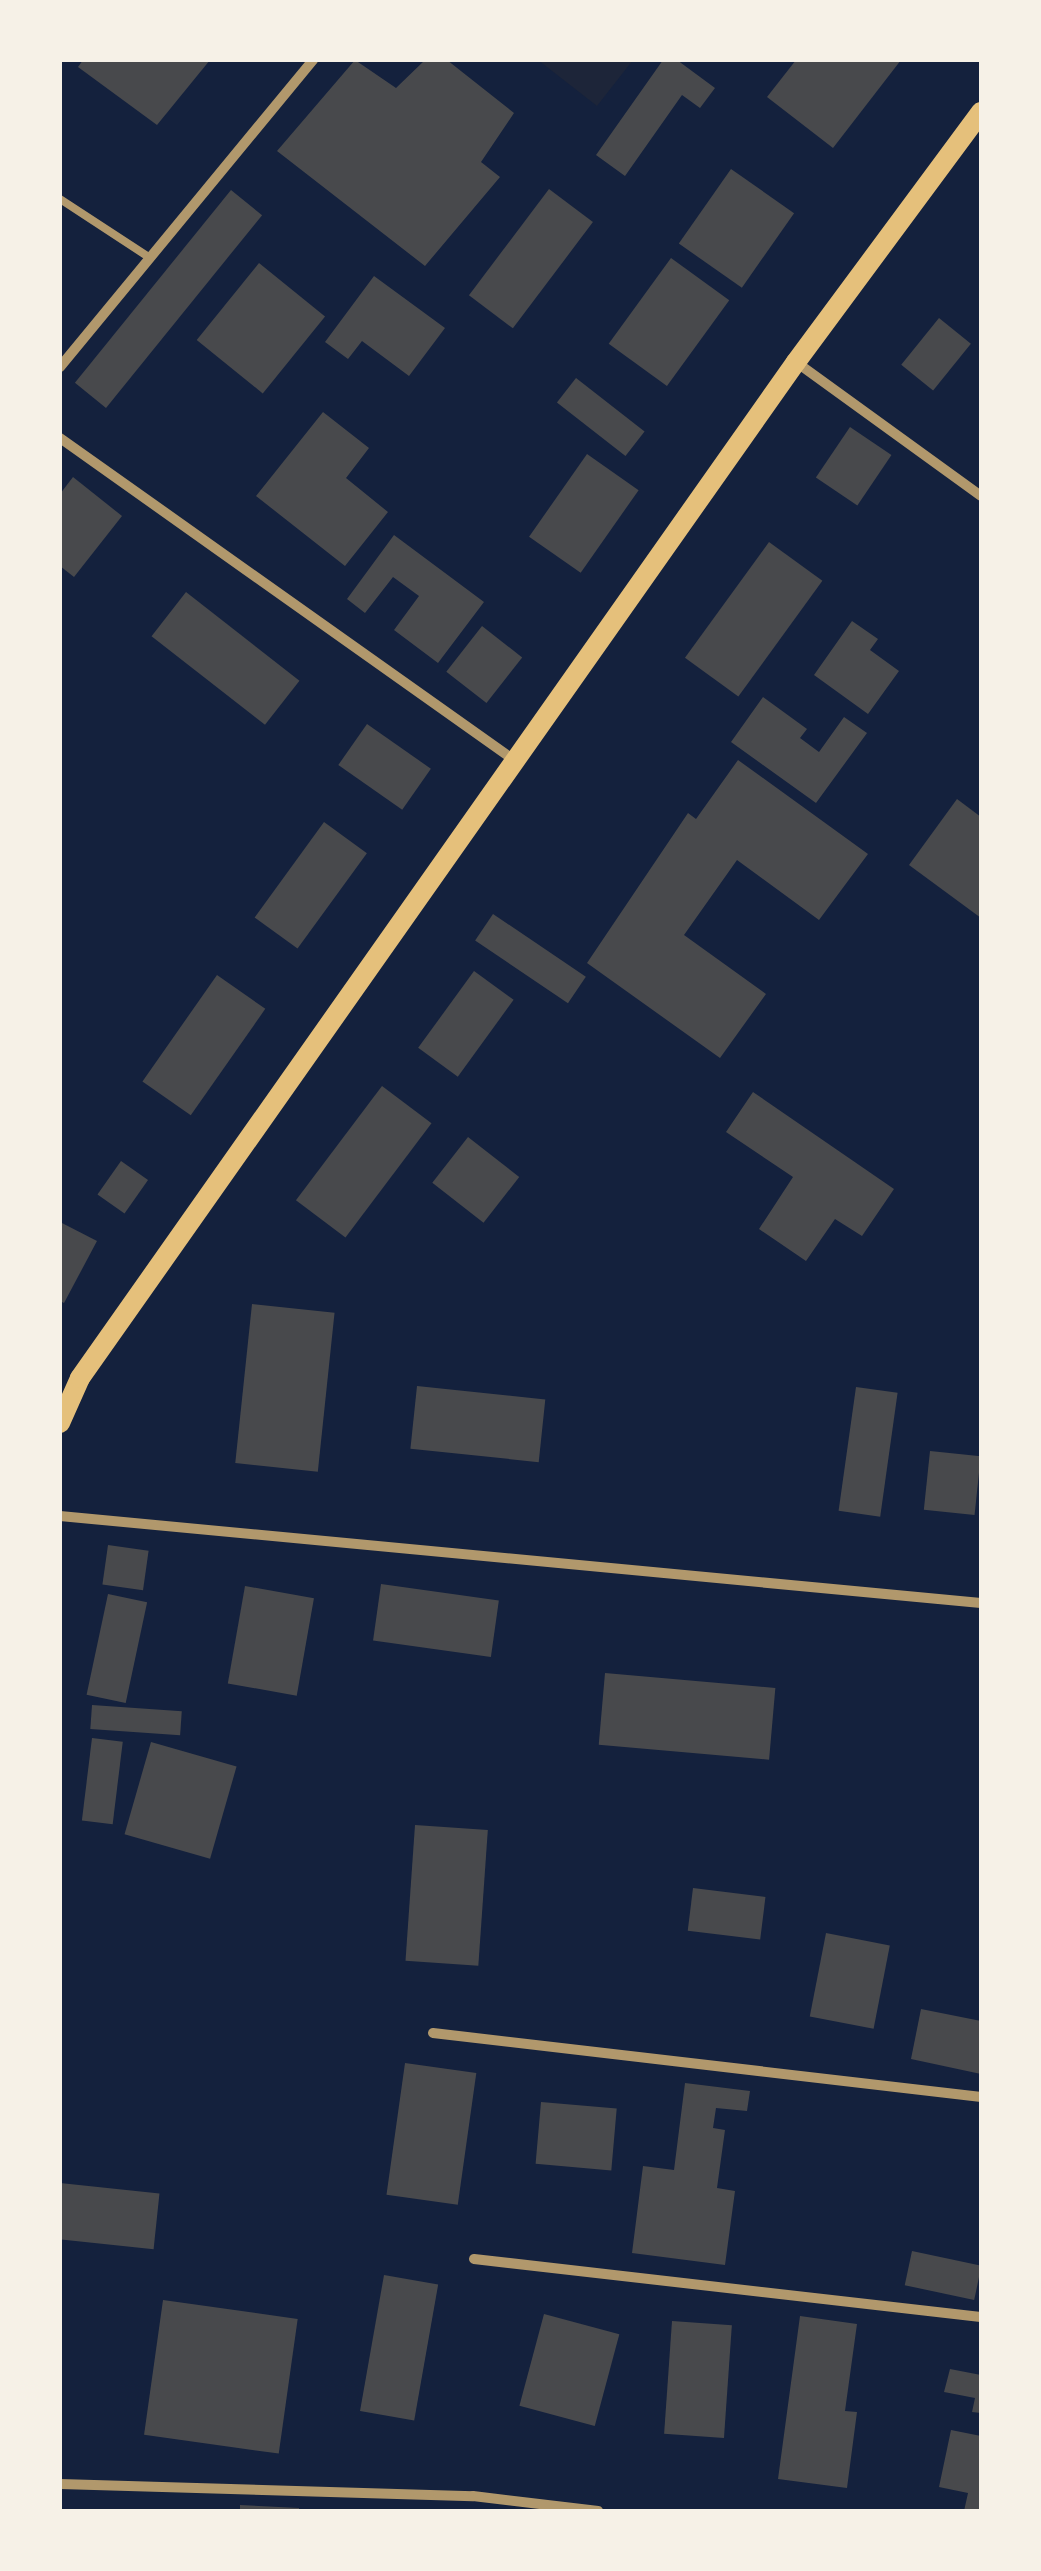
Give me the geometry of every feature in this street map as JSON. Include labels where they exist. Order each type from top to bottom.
[{"type":"main road","points":[[60,1423],[80,1378],[796,362],[981,112]]},
{"type":"street","points":[[60,366],[314,60]]},
{"type":"street","points":[[796,362],[981,496]]},
{"type":"street","points":[[60,438],[515,761]]},
{"type":"street","points":[[60,1516],[981,1603]]},
{"type":"street","points":[[432,2033],[981,2097]]},
{"type":"street","points":[[474,2258],[981,2317]]},
{"type":"street","points":[[60,2484],[472,2496],[598,2511]]},
{"type":"lane","points":[[60,199],[150,258]]},
{"type":"shaded area","points":[[538,60],[633,60],[597,106]]},
{"type":"building","points":[[83,60],[210,60],[157,125],[78,67]]},
{"type":"building","points":[[355,60],[396,88],[425,60],[447,60],[514,113],[481,162],[500,177],[425,266],[277,151]]},
{"type":"building","points":[[663,60],[677,60],[715,88],[700,108],[682,95],[625,176],[596,155]]},
{"type":"building","points":[[796,60],[901,60],[833,148],[767,97]]},
{"type":"building","points":[[731,169],[794,213],[742,288],[679,244]]},
{"type":"building","points":[[549,189],[593,222],[513,328],[469,295]]},
{"type":"building","points":[[231,190],[262,215],[106,408],[75,383]]},
{"type":"building","points":[[671,258],[729,300],[667,386],[609,344]]},
{"type":"building","points":[[259,263],[325,316],[263,393],[197,340]]},
{"type":"building","points":[[374,276],[445,328],[409,376],[362,341],[348,359],[325,342]]},
{"type":"building","points":[[939,318],[971,344],[933,390],[901,365]]},
{"type":"building","points":[[576,378],[645,432],[625,456],[557,402]]},
{"type":"building","points":[[323,412],[369,448],[346,478],[388,512],[345,566],[256,496]]},
{"type":"building","points":[[850,427],[891,455],[857,506],[816,478]]},
{"type":"building","points":[[587,454],[639,490],[581,573],[529,537]]},
{"type":"building","points":[[73,477],[122,516],[74,577],[60,566],[60,494]]},
{"type":"building","points":[[394,535],[484,602],[438,663],[394,630],[419,596],[393,577],[365,613],[347,599]]},
{"type":"building","points":[[769,542],[822,581],[738,696],[685,658]]},
{"type":"building","points":[[186,592],[299,681],[265,725],[152,636]]},
{"type":"building","points":[[852,621],[878,639],[870,650],[899,671],[868,714],[814,675]]},
{"type":"building","points":[[482,626],[522,657],[486,703],[446,672]]},
{"type":"building","points":[[763,697],[807,729],[800,738],[819,752],[844,717],[867,733],[816,803],[731,742]]},
{"type":"building","points":[[367,724],[431,769],[402,810],[338,765]]},
{"type":"building","points":[[738,760],[868,854],[819,920],[737,860],[684,935],[766,994],[720,1058],[587,963],[688,813],[696,819]]},
{"type":"building","points":[[957,799],[981,817],[981,918],[909,865]]},
{"type":"building","points":[[324,822],[367,853],[298,949],[255,917]]},
{"type":"building","points":[[493,914],[586,977],[568,1003],[475,941]]},
{"type":"building","points":[[474,971],[514,1000],[458,1077],[418,1048]]},
{"type":"building","points":[[217,975],[265,1009],[191,1115],[142,1081]]},
{"type":"building","points":[[382,1086],[432,1123],[345,1238],[296,1200]]},
{"type":"building","points":[[753,1092],[894,1189],[862,1236],[835,1219],[806,1261],[759,1229],[793,1177],[726,1132]]},
{"type":"building","points":[[468,1137],[519,1177],[484,1223],[432,1183]]},
{"type":"building","points":[[121,1161],[148,1180],[125,1214],[97,1195]]},
{"type":"building","points":[[60,1222],[97,1241],[64,1303],[60,1301]]},
{"type":"building","points":[[252,1304],[335,1313],[318,1472],[235,1463]]},
{"type":"building","points":[[417,1386],[545,1399],[539,1462],[410,1449]]},
{"type":"building","points":[[856,1387],[898,1393],[880,1517],[839,1511]]},
{"type":"building","points":[[930,1451],[981,1456],[975,1515],[924,1510]]},
{"type":"building","points":[[108,1545],[149,1551],[143,1590],[102,1585]]},
{"type":"building","points":[[381,1584],[499,1601],[491,1657],[373,1640]]},
{"type":"building","points":[[245,1586],[314,1598],[297,1696],[228,1683]]},
{"type":"building","points":[[108,1594],[147,1602],[126,1703],[87,1695]]},
{"type":"building","points":[[605,1673],[775,1688],[769,1760],[599,1745]]},
{"type":"building","points":[[92,1705],[182,1711],[180,1735],[90,1729]]},
{"type":"building","points":[[92,1738],[123,1742],[113,1824],[82,1820]]},
{"type":"building","points":[[151,1742],[237,1767],[210,1859],[125,1834]]},
{"type":"building","points":[[415,1825],[488,1830],[478,1966],[406,1961]]},
{"type":"building","points":[[693,1888],[765,1897],[760,1940],[688,1931]]},
{"type":"building","points":[[826,1933],[890,1945],[874,2029],[810,2016]]},
{"type":"building","points":[[921,2009],[981,2021],[981,2074],[911,2059]]},
{"type":"building","points":[[405,2063],[476,2073],[458,2205],[386,2195]]},
{"type":"building","points":[[685,2083],[750,2091],[747,2111],[716,2108],[713,2128],[725,2130],[717,2188],[735,2191],[725,2265],[632,2253],[643,2166],[674,2170]]},
{"type":"building","points":[[541,2102],[617,2109],[611,2170],[536,2164]]},
{"type":"building","points":[[60,2183],[159,2193],[154,2249],[60,2239]]},
{"type":"building","points":[[912,2251],[981,2266],[974,2300],[905,2285]]},
{"type":"building","points":[[384,2275],[438,2285],[414,2420],[360,2411]]},
{"type":"building","points":[[163,2300],[298,2319],[279,2454],[144,2435]]},
{"type":"building","points":[[544,2314],[619,2334],[595,2426],[519,2406]]},
{"type":"building","points":[[800,2316],[857,2324],[845,2411],[857,2412],[847,2488],[778,2479]]},
{"type":"building","points":[[672,2321],[732,2325],[724,2438],[664,2434]]},
{"type":"building","points":[[950,2369],[981,2375],[981,2413],[972,2412],[975,2398],[944,2392]]},
{"type":"building","points":[[951,2430],[981,2436],[981,2511],[964,2511],[968,2493],[939,2487]]},
{"type":"building","points":[[240,2505],[299,2508],[299,2511],[240,2511]]}]
